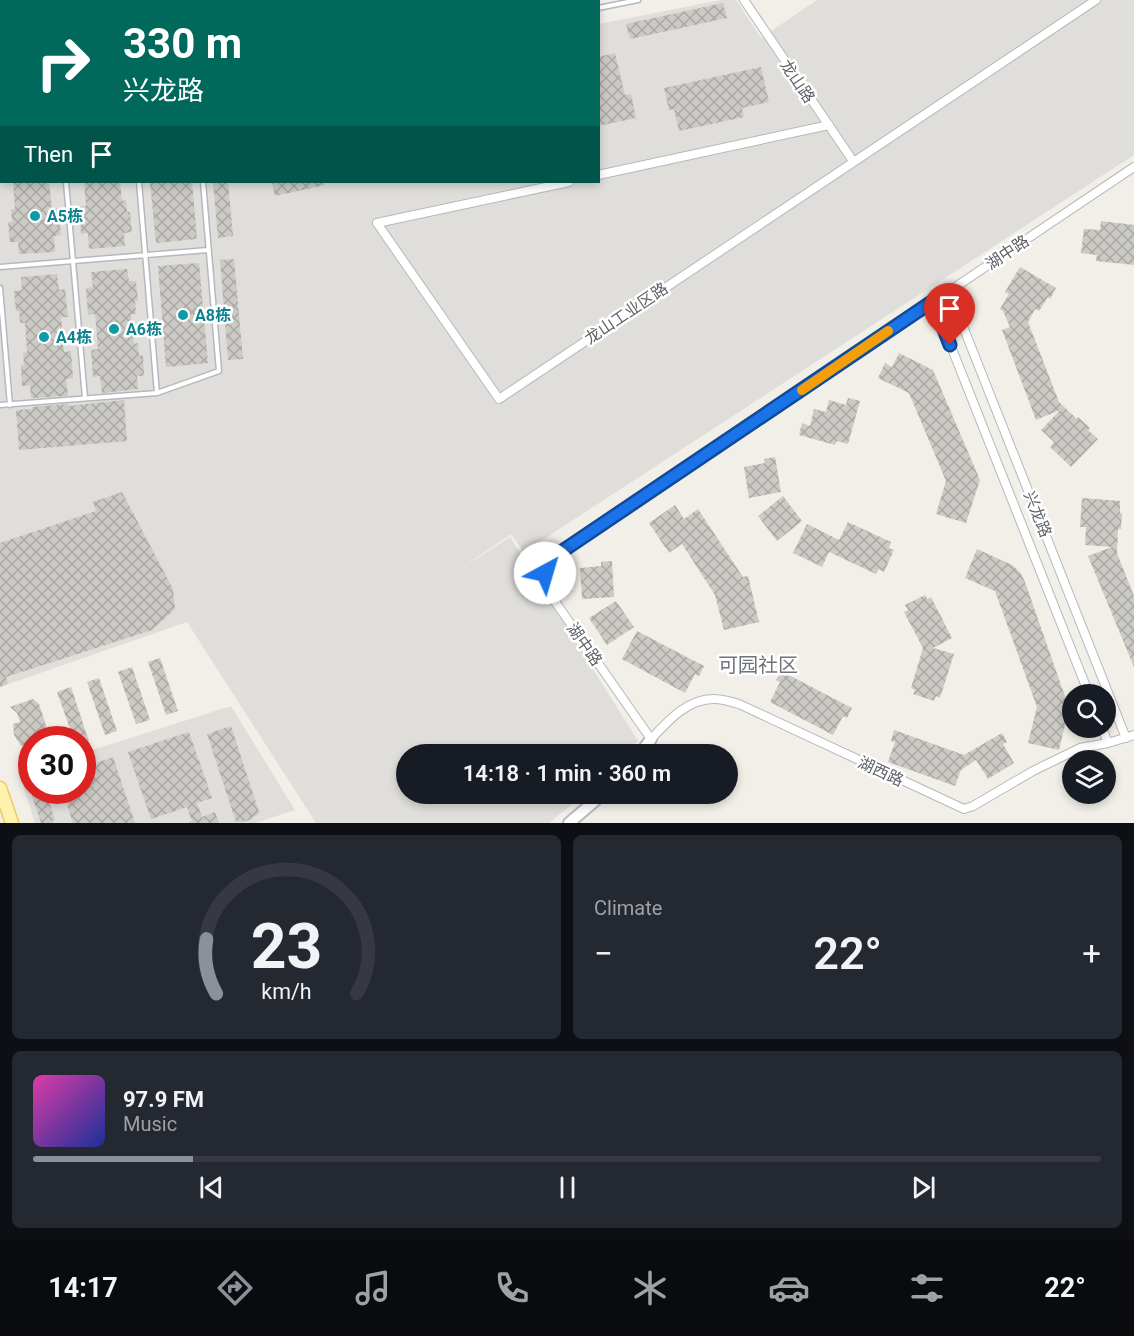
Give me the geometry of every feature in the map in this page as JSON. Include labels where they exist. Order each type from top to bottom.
[{"type":"main road","points":[[0,788],[12,823]]},
{"type":"street","name":"龙山路","points":[[744,0],[853,161]]},
{"type":"street","name":"龙山工业区路","points":[[564,183],[377,223],[499,399],[1096,0]]},
{"type":"street","points":[[600,175],[829,125]]},
{"type":"street","name":"湖中路","points":[[651,739],[548,590],[545,573],[552,558],[1134,168]]},
{"type":"street","name":"兴龙路","points":[[949,291],[1130,737]]},
{"type":"street","name":"兴龙路","points":[[933,301],[1085,684]]},
{"type":"street","name":"湖西路","points":[[647,744],[674,716],[693,703],[714,699],[739,704],[964,809],[1080,748],[1108,744],[1130,737]]},
{"type":"street","points":[[1106,738],[1108,744]]},
{"type":"street","points":[[569,823],[591,804]]},
{"type":"lane","points":[[600,7],[617,2],[638,0]]},
{"type":"lane","points":[[66,183],[85,398]]},
{"type":"lane","points":[[139,183],[157,393]]},
{"type":"lane","points":[[0,405],[157,393],[219,371],[202,183]]},
{"type":"lane","points":[[0,267],[208,250]]},
{"type":"lane","points":[[0,288],[10,405]]},
{"type":"shaded area","points":[[721,0],[736,0],[761,38],[817,0],[1134,0],[1134,155],[524,552],[511,534],[454,573],[510,537],[638,741],[635,744],[396,744],[396,804],[573,804],[549,823],[316,823],[187,622],[0,687],[0,183],[600,183],[600,24]]},
{"type":"shaded area","points":[[231,706],[295,810],[256,823],[35,823],[29,804],[96,804],[96,749]]},
{"type":"building","points":[[723,3],[727,18],[630,39],[626,24]]},
{"type":"building","points":[[615,53],[625,95],[631,94],[636,118],[600,126],[600,57]]},
{"type":"building","points":[[761,67],[769,102],[742,108],[744,117],[679,131],[674,109],[669,110],[664,88]]},
{"type":"building","name":"A5栋","points":[[13,183],[49,183],[52,209],[58,208],[61,235],[54,236],[55,252],[19,254],[18,242],[10,242],[8,222],[12,222],[11,209],[15,209]]},
{"type":"building","points":[[84,183],[120,183],[122,201],[126,200],[127,212],[130,212],[132,232],[124,233],[125,246],[89,249],[88,233],[81,234],[79,207],[86,206]]},
{"type":"building","points":[[150,183],[192,183],[197,239],[156,243]]},
{"type":"building","points":[[213,183],[228,183],[233,236],[218,238]]},
{"type":"building","points":[[272,183],[324,183],[325,185],[275,196]]},
{"type":"building","points":[[1101,221],[1134,225],[1134,265],[1096,261],[1097,255],[1081,253],[1084,229],[1100,230]]},
{"type":"building","points":[[234,259],[243,359],[228,360],[220,260]]},
{"type":"building","name":"A8栋","points":[[199,263],[208,363],[166,367],[158,266]]},
{"type":"building","points":[[1020,267],[1056,288],[1039,311],[1035,309],[1028,322],[1059,402],[1090,428],[1088,430],[1098,439],[1071,467],[1050,447],[1054,442],[1041,430],[1060,410],[1036,420],[1002,330],[1010,327],[1000,309],[1009,294],[1005,292]]},
{"type":"building","name":"A6栋","points":[[127,269],[129,281],[136,281],[138,301],[135,301],[136,314],[131,314],[134,344],[138,343],[139,356],[143,355],[144,376],[137,376],[138,389],[102,393],[100,376],[93,377],[91,350],[98,349],[95,314],[88,315],[86,288],[93,287],[91,272]]},
{"type":"building","name":"A4栋","points":[[57,274],[59,290],[65,289],[68,317],[61,317],[64,352],[71,351],[73,378],[66,379],[68,396],[31,398],[30,385],[22,386],[21,365],[24,365],[23,353],[27,352],[25,323],[20,323],[14,291],[22,290],[21,277]]},
{"type":"building","points":[[899,353],[933,370],[980,480],[966,523],[936,514],[946,481],[909,393],[878,378],[885,363],[892,367]]},
{"type":"building","points":[[848,398],[860,401],[848,444],[837,441],[835,445],[799,435],[802,423],[810,426],[814,409],[826,412],[829,400],[846,405]]},
{"type":"building","points":[[124,400],[127,441],[19,450],[16,410]]},
{"type":"building","points":[[775,457],[781,492],[749,498],[744,467],[765,463],[764,459]]},
{"type":"building","points":[[122,492],[173,589],[175,609],[152,630],[6,677],[8,684],[0,687],[0,543],[96,511],[93,502]]},
{"type":"building","points":[[783,496],[802,521],[777,541],[758,516]]},
{"type":"building","points":[[1082,498],[1120,501],[1120,513],[1122,513],[1121,529],[1118,529],[1117,553],[1134,596],[1134,667],[1088,556],[1112,547],[1085,545],[1086,527],[1080,527]]},
{"type":"building","points":[[675,505],[684,519],[698,509],[743,577],[748,576],[759,622],[724,630],[715,595],[682,544],[669,553],[649,523]]},
{"type":"building","points":[[848,522],[891,542],[889,548],[894,550],[884,572],[879,569],[876,574],[829,552],[822,567],[793,553],[807,524],[839,540]]},
{"type":"building","points":[[977,549],[1012,565],[1020,572],[1062,688],[1062,738],[1059,750],[1028,743],[1037,707],[995,591],[965,578]]},
{"type":"building","points":[[612,561],[614,597],[582,599],[580,568],[601,566],[601,562]]},
{"type":"building","points":[[925,595],[927,599],[931,597],[952,638],[933,648],[954,654],[940,698],[936,696],[934,701],[913,694],[915,690],[911,688],[923,648],[904,612],[908,610],[905,605]]},
{"type":"building","points":[[616,601],[634,627],[607,645],[589,618]]},
{"type":"building","points":[[637,631],[704,666],[699,676],[695,674],[685,693],[622,659]]},
{"type":"building","points":[[160,658],[178,711],[166,715],[148,662]]},
{"type":"building","points":[[132,667],[150,720],[136,724],[118,672]]},
{"type":"building","points":[[781,671],[852,708],[847,718],[843,716],[833,735],[770,702],[780,682],[776,680]]},
{"type":"building","points":[[99,678],[117,731],[105,735],[87,682]]},
{"type":"building","points":[[71,687],[84,726],[69,726],[57,692]]},
{"type":"building","points":[[33,699],[39,704],[46,726],[18,726],[18,741],[14,735],[13,724],[20,722],[17,713],[10,707]]},
{"type":"building","points":[[231,726],[259,812],[258,815],[252,817],[253,819],[242,822],[236,822],[207,734]]},
{"type":"building","points":[[894,730],[964,755],[1002,733],[1007,742],[1003,744],[1014,763],[988,779],[976,760],[961,770],[955,786],[888,762],[895,742],[891,741]]},
{"type":"building","points":[[189,732],[212,798],[197,803],[202,817],[215,812],[219,823],[189,823],[192,821],[187,807],[151,819],[128,752]]},
{"type":"building","points":[[113,757],[135,823],[73,823],[67,804],[96,804],[96,763]]},
{"type":"building","points":[[35,804],[50,804],[55,820],[52,821],[53,823],[41,823]]},
{"type":"slow traffic","points":[[802,390],[888,331]]},
{"type":"place","name":"A5栋","points":[[35,216]]},
{"type":"place","name":"A8栋","points":[[183,315]]},
{"type":"place","name":"A6栋","points":[[114,329]]},
{"type":"place","name":"A4栋","points":[[44,337]]},
{"type":"district","name":"可园社区","points":[[758,665]]},
{"type":"route","points":[[545,573],[552,558],[933,301],[950,345]]}]
